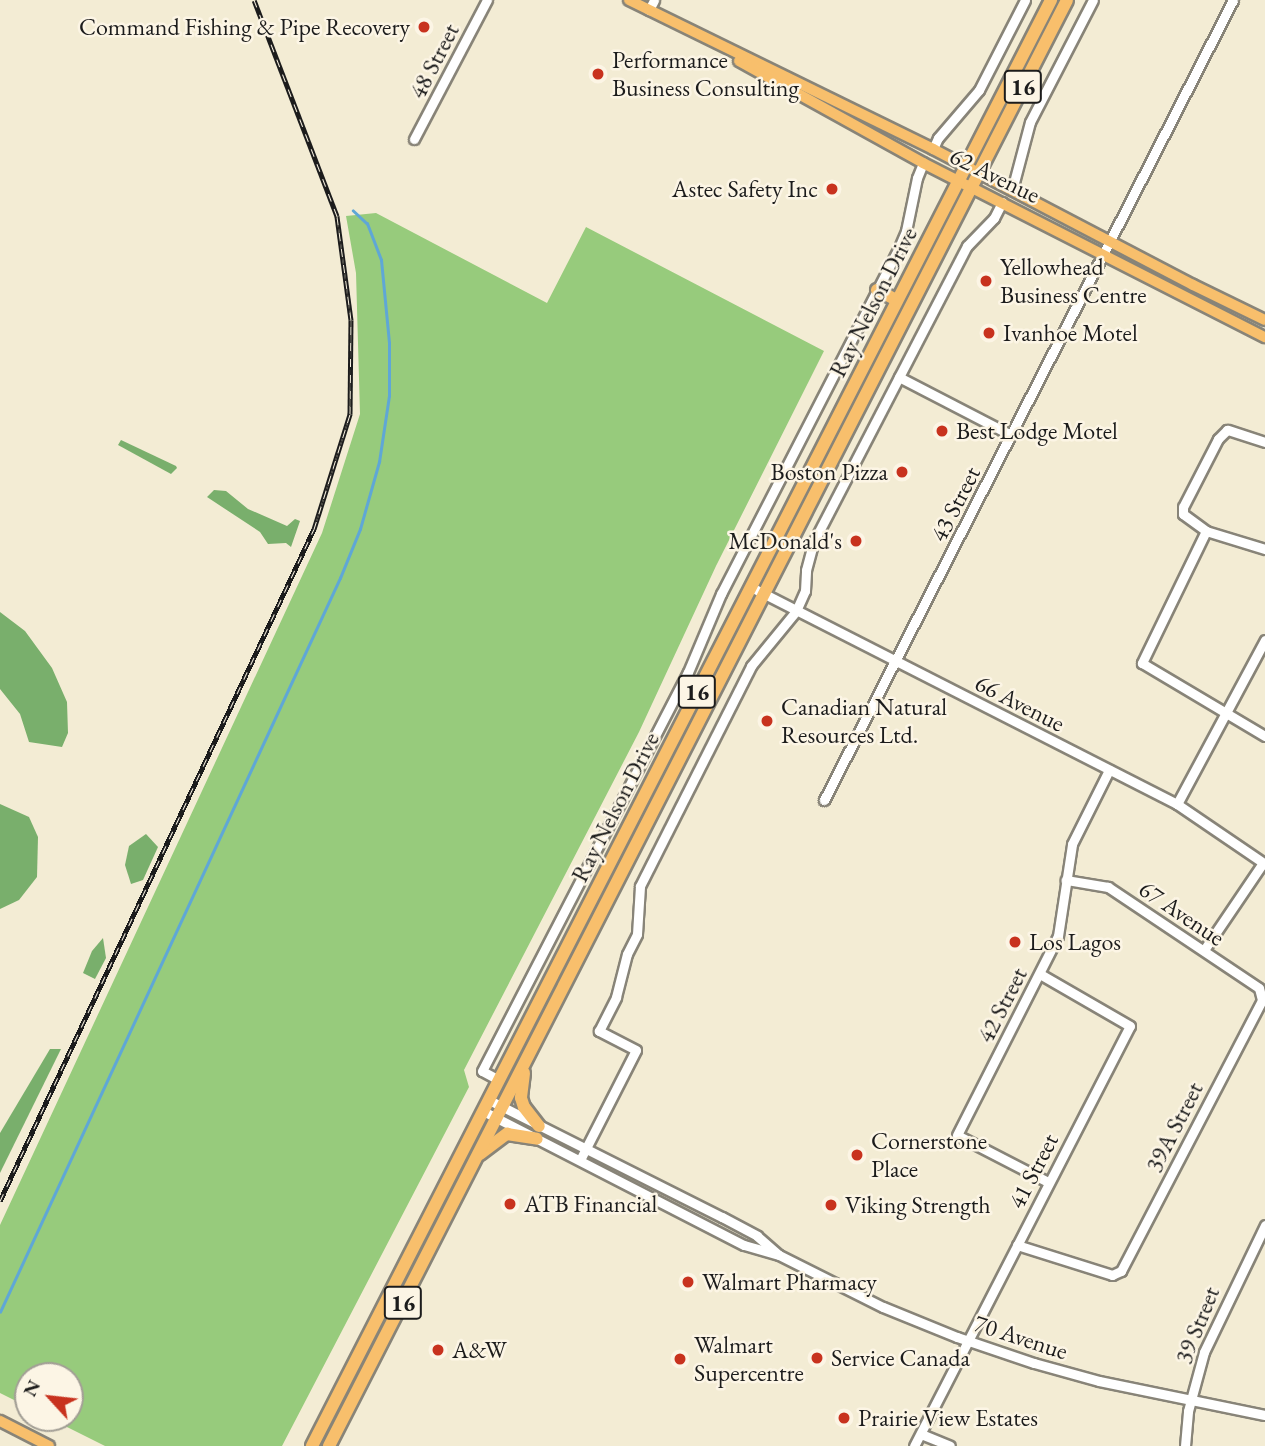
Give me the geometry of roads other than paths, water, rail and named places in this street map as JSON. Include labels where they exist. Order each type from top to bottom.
[{"type":"highway","name":"Ray Nelson Drive","points":[[329,1446],[529,1054],[897,300],[1051,0]]},
{"type":"highway","name":"Ray Nelson Drive","points":[[312,1446],[499,1080],[757,590],[973,188],[1067,0]]},
{"type":"highway","points":[[877,290],[897,300]]},
{"type":"highway","points":[[475,1159],[507,1134],[538,1132],[521,1098],[529,1054]]},
{"type":"main road","name":"62 Avenue","points":[[629,0],[652,5],[773,82],[923,163],[1265,337]]},
{"type":"main road","name":"62 Avenue","points":[[711,42],[933,149],[1265,320]]},
{"type":"main road","points":[[0,1421],[49,1446]]},
{"type":"street","name":"48 Street","points":[[414,139],[487,0]]},
{"type":"street","points":[[933,149],[938,138],[979,90],[1026,0]]},
{"type":"street","points":[[1012,190],[1030,122],[1093,0]]},
{"type":"street","name":"43 Street","points":[[824,800],[1233,0]]},
{"type":"street","points":[[499,1080],[482,1071],[688,672],[721,593],[906,231],[917,178],[923,163]]},
{"type":"street","points":[[580,1160],[636,1051],[599,1031],[616,997],[627,954],[637,934],[640,886],[751,666],[796,611],[805,591],[811,550],[967,246],[994,218],[1002,202]]},
{"type":"street","points":[[899,377],[1011,435]]},
{"type":"street","points":[[1265,442],[1234,429],[1227,430],[1218,439],[1183,507],[1186,519],[1206,531],[1265,549]]},
{"type":"street","points":[[1206,531],[1142,663],[1149,670],[1228,712],[1265,736]]},
{"type":"street","name":"66 Avenue","points":[[757,590],[1177,804],[1264,863]]},
{"type":"street","points":[[1177,804],[1265,640]]},
{"type":"street","name":"42 Street","points":[[1048,1182],[957,1135],[1058,936],[1072,844],[1109,770]]},
{"type":"street","points":[[1204,950],[1264,863]]},
{"type":"street","name":"67 Avenue","points":[[1066,880],[1108,887],[1259,988],[1262,1000]]},
{"type":"street","name":"41 Street","points":[[914,1446],[1129,1026],[1040,974]]},
{"type":"street","name":"39A Street","points":[[1017,1245],[1112,1275],[1121,1271],[1262,1000]]},
{"type":"street","name":"70 Avenue","points":[[486,1106],[538,1132],[580,1160],[744,1245],[779,1255],[883,1307],[968,1341],[1069,1373],[1265,1415]]},
{"type":"street","name":"70 Avenue","points":[[538,1132],[586,1148],[757,1236],[779,1255]]},
{"type":"street","name":"39 Street","points":[[1185,1446],[1190,1399],[1213,1329],[1265,1225]]},
{"type":"street","points":[[920,1434],[950,1446]]},
{"type":"waterway","points":[[0,1312],[340,578],[360,529],[379,462],[389,396],[389,343],[381,260],[367,224],[353,211]]},
{"type":"railway","points":[[0,1201],[314,529],[350,414],[351,320],[337,216],[254,0]]},
{"type":"place","name":"Command Fishing & Pipe Recovery","points":[[424,27]]},
{"type":"place","name":"Performance Business Consulting","points":[[598,74]]},
{"type":"place","name":"Astec Safety Inc","points":[[832,189]]},
{"type":"place","name":"Yellowhead Business Centre","points":[[986,281]]},
{"type":"place","name":"Ivanhoe Motel","points":[[989,333]]},
{"type":"place","name":"Best Lodge Motel","points":[[942,431]]},
{"type":"place","name":"Boston Pizza","points":[[902,472]]},
{"type":"place","name":"McDonald's","points":[[856,541]]},
{"type":"place","name":"Canadian Natural Resources Ltd.","points":[[767,721]]},
{"type":"place","name":"Los Lagos","points":[[1015,942]]},
{"type":"place","name":"Cornerstone Place","points":[[857,1155]]},
{"type":"place","name":"ATB Financial","points":[[510,1204]]},
{"type":"place","name":"Viking Strength","points":[[831,1205]]},
{"type":"place","name":"Walmart Pharmacy","points":[[688,1282]]},
{"type":"place","name":"A&W","points":[[438,1350]]},
{"type":"place","name":"Service Canada","points":[[817,1358]]},
{"type":"place","name":"Walmart Supercentre","points":[[680,1359]]},
{"type":"place","name":"Prairie View Estates","points":[[844,1418]]}]
